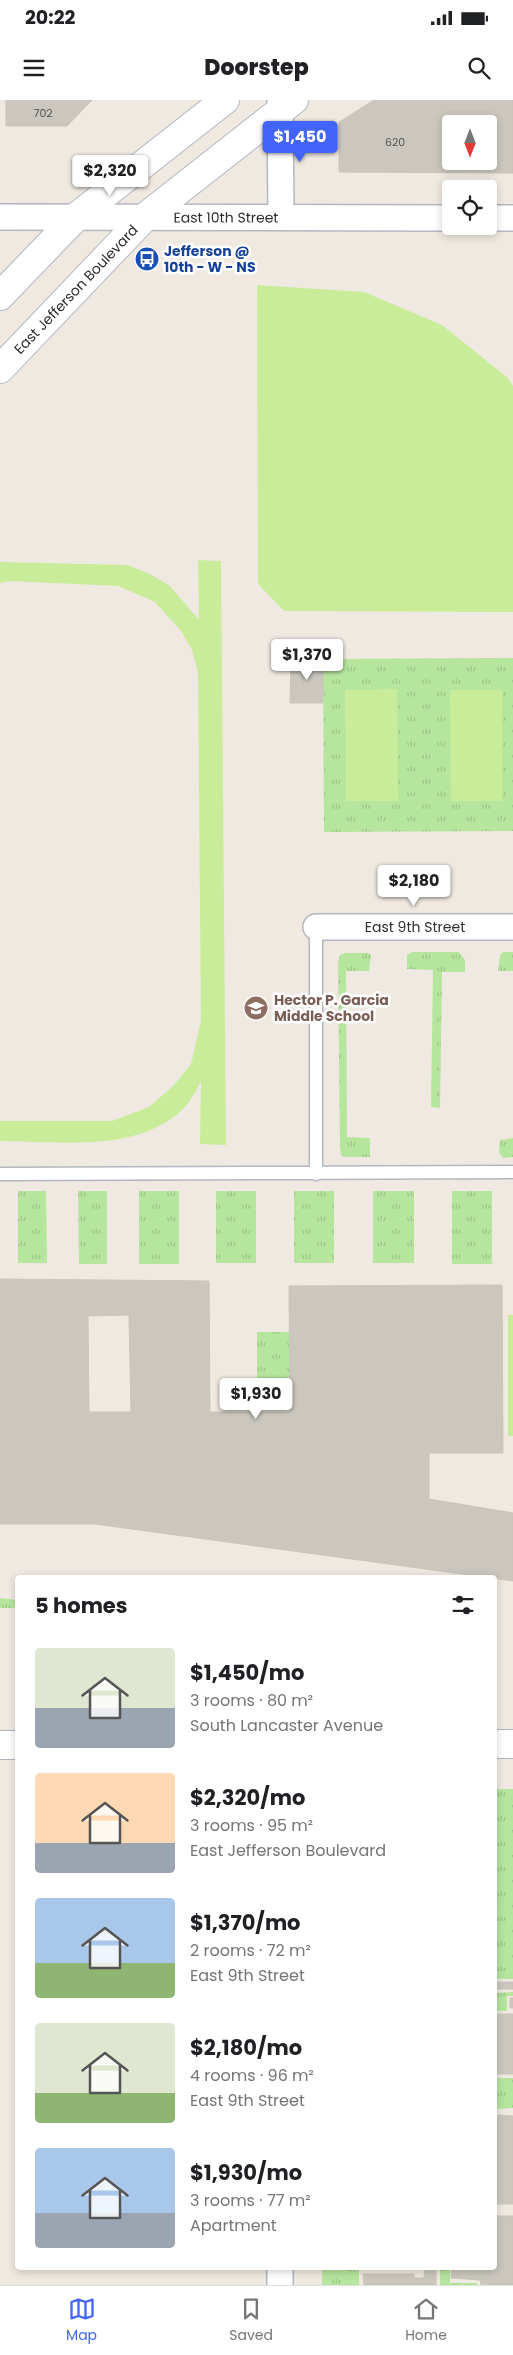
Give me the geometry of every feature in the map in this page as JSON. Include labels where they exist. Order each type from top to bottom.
[{"type":"main road","points":[[0,296],[76,217],[225,100]]},
{"type":"main road","name":"East Jefferson Boulevard","points":[[0,369],[145,217],[285,103]]},
{"type":"main road","points":[[497,1744],[513,1744]]},
{"type":"main road","points":[[0,1745],[15,1745]]},
{"type":"street","points":[[281,216],[285,103]]},
{"type":"street","name":"East 10th Street","points":[[0,217],[281,216],[442,218]]},
{"type":"street","points":[[497,218],[513,218]]},
{"type":"street","name":"East 9th Street","points":[[316,927],[513,927]]},
{"type":"street","points":[[280,2270],[280,2285]]},
{"type":"lane","points":[[316,927],[316,1174]]},
{"type":"lane","points":[[0,1174],[513,1172]]},
{"type":"green space","points":[[257,285],[364,292],[442,325],[508,378],[513,386],[513,612],[284,611],[258,584]]},
{"type":"green space","points":[[198,560],[221,561],[226,1145],[200,1144],[201,1082],[189,1102],[171,1119],[150,1130],[126,1138],[75,1143],[0,1141],[0,1121],[112,1121],[149,1107],[173,1086],[191,1064],[201,1021],[198,673],[192,650],[181,631],[155,602],[118,586],[10,581],[0,583],[0,562],[127,565],[150,574],[170,586],[199,620]]},
{"type":"green space","points":[[513,658],[513,831],[324,832],[323,659]]},
{"type":"green space","points":[[397,689],[398,801],[346,801],[345,690]]},
{"type":"green space","points":[[450,690],[502,690],[502,801],[451,801]]},
{"type":"green space","points":[[412,952],[459,952],[465,960],[465,972],[442,972],[440,1108],[431,1107],[433,970],[407,969],[407,955]]},
{"type":"green space","points":[[503,952],[513,952],[513,971],[498,971],[500,955]]},
{"type":"green space","points":[[345,953],[368,953],[371,955],[369,971],[346,971],[347,1137],[370,1138],[370,1157],[343,1157],[340,1147],[338,963],[340,955]]},
{"type":"green space","points":[[513,1138],[513,1157],[503,1158],[499,1153],[500,1140]]},
{"type":"green space","points":[[18,1191],[46,1191],[47,1263],[18,1263]]},
{"type":"green space","points":[[78,1191],[107,1191],[107,1264],[79,1264]]},
{"type":"green space","points":[[139,1191],[179,1191],[179,1264],[139,1264]]},
{"type":"green space","points":[[216,1191],[256,1191],[256,1263],[216,1263]]},
{"type":"green space","points":[[294,1191],[334,1191],[334,1263],[294,1263]]},
{"type":"green space","points":[[373,1191],[414,1191],[414,1263],[373,1263]]},
{"type":"green space","points":[[452,1191],[492,1191],[492,1264],[452,1264]]},
{"type":"green space","points":[[508,1315],[513,1315],[513,1436],[508,1436]]},
{"type":"green space","points":[[257,1332],[290,1332],[290,1400],[257,1400]]},
{"type":"green space","points":[[0,1598],[15,1600],[15,1608],[0,1608]]},
{"type":"green space","points":[[497,1789],[513,1789],[513,1979],[497,1979]]},
{"type":"green space","points":[[513,1992],[513,1996],[507,1996],[507,2011],[497,2011],[497,1993]]},
{"type":"green space","points":[[497,2078],[513,2078],[513,2108],[497,2109]]},
{"type":"green space","points":[[322,2270],[359,2270],[359,2285],[322,2285]]},
{"type":"green space","points":[[440,2270],[450,2270],[450,2283],[477,2283],[477,2285],[440,2285]]},
{"type":"building","points":[[6,100],[92,100],[67,126],[6,126]]},
{"type":"building","points":[[374,100],[513,100],[513,173],[339,172],[339,122]]},
{"type":"building","points":[[291,659],[323,659],[323,703],[290,703]]},
{"type":"building","points":[[0,1279],[209,1281],[210,1412],[290,1412],[289,1286],[502,1285],[503,1453],[429,1453],[429,1499],[513,1513],[513,1581],[497,1579],[497,1575],[469,1575],[95,1524],[0,1524]],"holes":[[[129,1315],[131,1412],[89,1412],[88,1316]]]},
{"type":"building","points":[[497,1982],[513,1982],[513,1989],[497,1989]]},
{"type":"building","points":[[510,1998],[513,1998],[513,2008],[510,2008]]},
{"type":"building","points":[[497,2014],[513,2014],[513,2074],[497,2074]]},
{"type":"building","points":[[497,2115],[513,2116],[513,2204],[497,2204]]},
{"type":"building","points":[[497,2216],[513,2216],[513,2285],[481,2285],[480,2280],[451,2278],[452,2270],[497,2270]]},
{"type":"building","points":[[425,2270],[436,2270],[436,2285],[364,2285],[363,2274],[414,2274],[414,2278],[424,2278]]},
{"type":"place","name":"Jefferson @ 10th - W - NS","points":[[147,259]]},
{"type":"place","name":"Hector P. Garcia Middle School","points":[[256,1008]]}]
